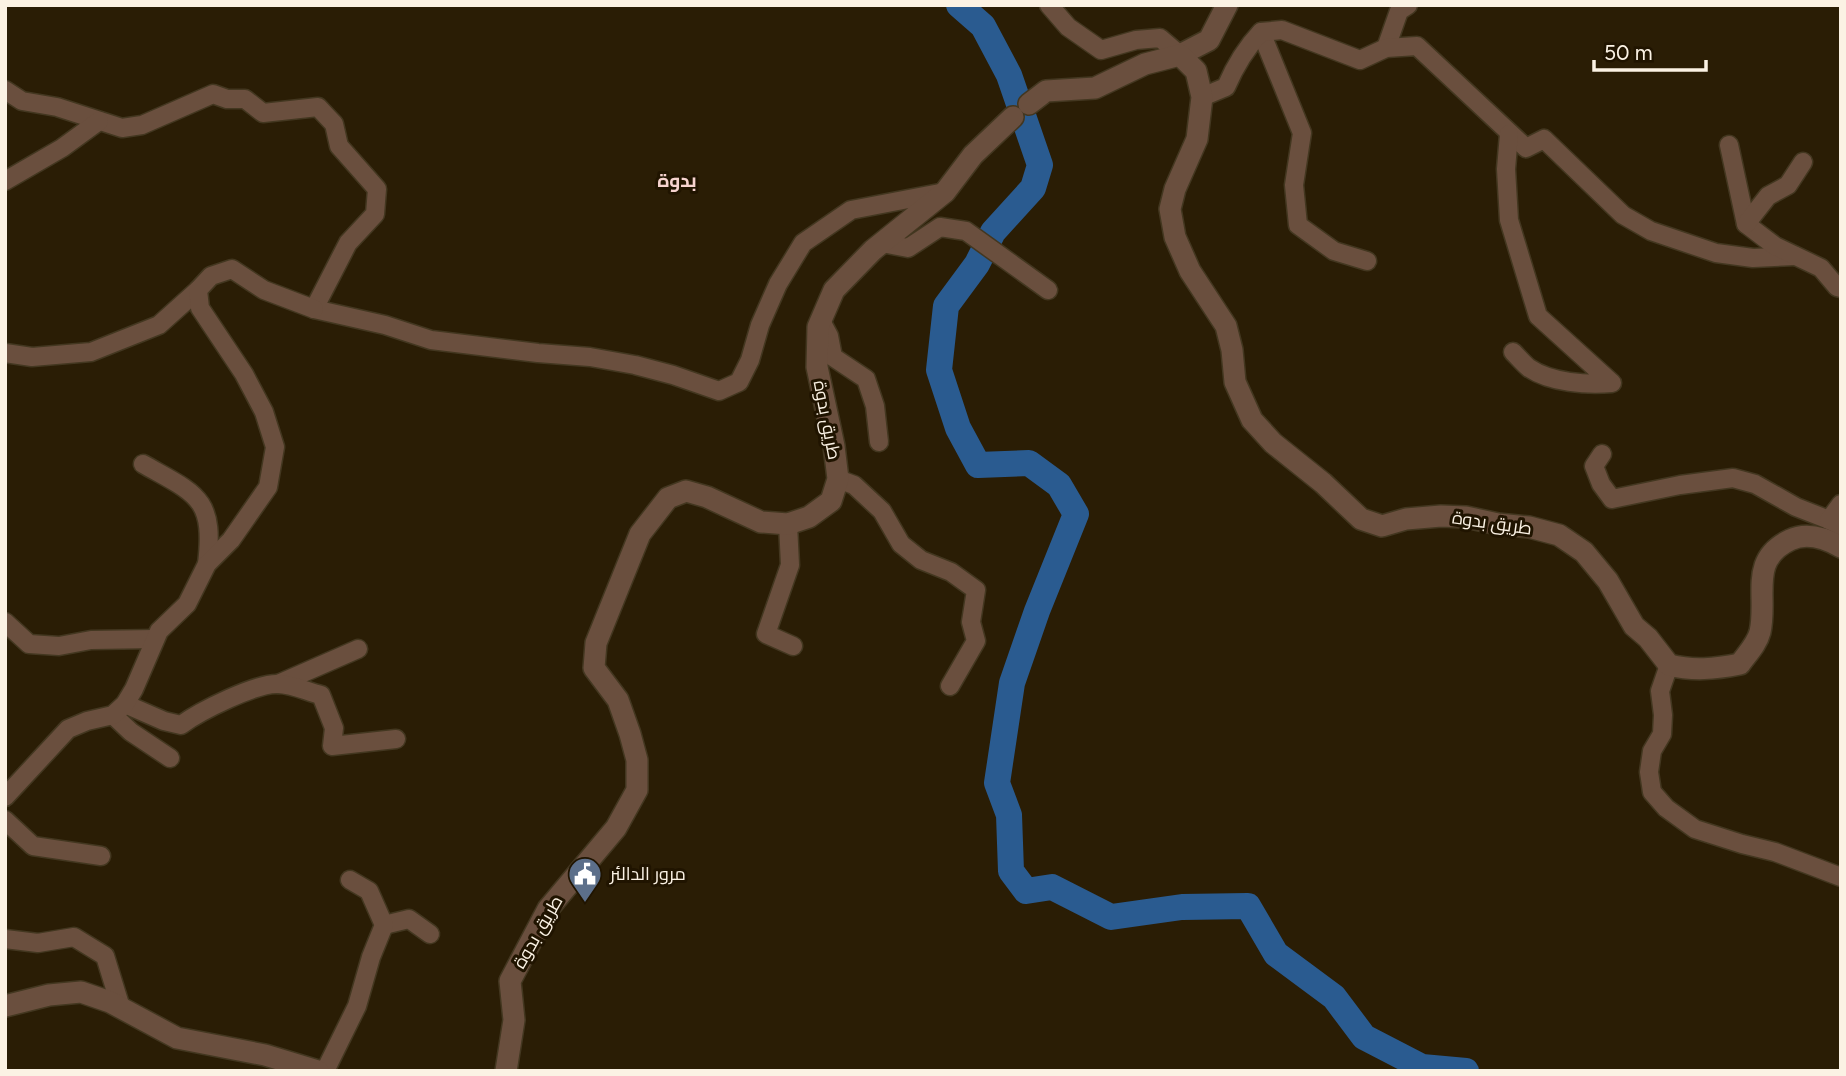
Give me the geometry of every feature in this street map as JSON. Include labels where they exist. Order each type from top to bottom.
[{"type":"street","points":[[1049,5],[1068,27],[1101,50],[1136,40],[1160,38],[1180,55]]},
{"type":"street","name":"طريق بدوة","points":[[506,1071],[514,1020],[510,981],[548,909],[617,828],[637,790],[637,760],[630,734],[618,701],[594,668],[596,643],[640,534],[668,498],[686,491],[707,497],[761,522],[788,524],[809,517],[831,501],[838,480],[834,446],[817,367],[818,327],[834,290],[882,243],[945,192],[973,155],[1021,110],[1046,91],[1095,88],[1145,64],[1180,55],[1209,40],[1227,5]]},
{"type":"street","points":[[1386,48],[1399,11],[1408,5]]},
{"type":"street","points":[[1202,97],[1226,88],[1241,57],[1261,32],[1282,30],[1360,60],[1386,48],[1417,46],[1526,148],[1544,139],[1623,215],[1651,231],[1716,253],[1753,258],[1795,256]]},
{"type":"street","points":[[1261,32],[1302,133],[1294,185],[1298,225],[1334,251],[1367,261]]},
{"type":"street","name":"طريق بدوة","points":[[1180,55],[1196,71],[1202,97],[1197,139],[1175,189],[1170,209],[1175,237],[1190,271],[1226,326],[1232,350],[1235,382],[1252,420],[1273,443],[1323,483],[1361,519],[1382,526],[1406,519],[1466,517],[1529,527],[1559,535],[1584,552],[1608,581],[1634,626],[1648,638],[1669,665]]},
{"type":"street","points":[[5,90],[22,101],[57,107],[122,128],[142,125],[213,94],[227,99],[245,99],[263,113],[318,107],[334,124],[339,146],[377,190],[375,214],[348,243],[314,309]]},
{"type":"street","points":[[5,181],[62,148],[99,121]]},
{"type":"street","points":[[1509,134],[1506,169],[1509,220],[1538,316],[1612,383],[1591,384],[1546,376],[1529,368],[1513,352]]},
{"type":"street","points":[[1729,145],[1746,224],[1775,246],[1821,268],[1841,288]]},
{"type":"street","points":[[1746,224],[1768,196],[1788,185],[1803,162]]},
{"type":"street","points":[[5,353],[32,357],[91,352],[159,325],[211,276],[232,268],[264,290],[314,309],[385,325],[431,340],[590,357],[673,375],[719,391],[738,382],[750,360],[760,325],[778,284],[803,243],[851,210],[945,192]]},
{"type":"street","points":[[882,243],[908,248],[940,227],[966,231],[1048,290]]},
{"type":"street","points":[[198,290],[200,308],[264,412],[275,447],[268,487],[231,540],[206,565]]},
{"type":"street","points":[[821,321],[829,336],[834,357],[866,379],[875,406],[879,442]]},
{"type":"street","points":[[1602,454],[1594,466],[1601,484],[1612,499],[1733,478],[1755,484],[1796,507],[1835,523],[1841,504]]},
{"type":"street","points":[[119,710],[134,689],[159,631],[187,604],[206,565],[210,537],[204,505],[187,488],[143,464]]},
{"type":"street","points":[[838,480],[854,485],[882,511],[901,544],[920,560],[951,572],[976,590],[971,622],[976,641],[950,686]]},
{"type":"street","points":[[788,524],[790,565],[766,635],[793,646]]},
{"type":"street","points":[[1841,547],[1812,536],[1794,538],[1781,544],[1768,556],[1762,578],[1760,632],[1755,644],[1740,664],[1715,669],[1686,669],[1669,665],[1660,691],[1662,734],[1652,751],[1649,772],[1651,792],[1695,829],[1776,852],[1841,877]]},
{"type":"street","points":[[5,622],[29,644],[58,646],[91,640],[155,639]]},
{"type":"street","points":[[5,797],[68,729],[87,721],[119,710],[181,724],[197,713],[255,689],[278,684],[358,649]]},
{"type":"street","points":[[278,684],[321,695],[334,727],[332,746],[396,739]]},
{"type":"street","points":[[119,710],[131,732],[170,758]]},
{"type":"street","points":[[5,820],[33,846],[101,856]]},
{"type":"street","points":[[325,1071],[357,1006],[371,957],[384,925],[369,891],[350,880]]},
{"type":"street","points":[[384,925],[409,919],[430,934]]},
{"type":"street","points":[[5,939],[37,943],[74,937],[105,956],[121,1008]]},
{"type":"street","points":[[5,1006],[49,995],[81,992],[121,1008],[177,1038],[265,1055],[318,1071]]},
{"type":"waterway","points":[[959,5],[983,26],[1009,75],[1040,165],[1033,188],[993,232],[977,264],[946,306],[939,370],[958,428],[978,465],[1029,463],[1059,485],[1076,514],[1037,611],[1012,683],[997,783],[1009,815],[1011,871],[1026,891],[1052,887],[1111,917],[1182,907],[1248,906],[1276,954],[1334,997],[1364,1037],[1422,1067],[1466,1071]]},
{"type":"place","name":"مرور الدالئر","points":[[585,904]]},
{"type":"district","name":"بدوة","points":[[677,180]]}]
